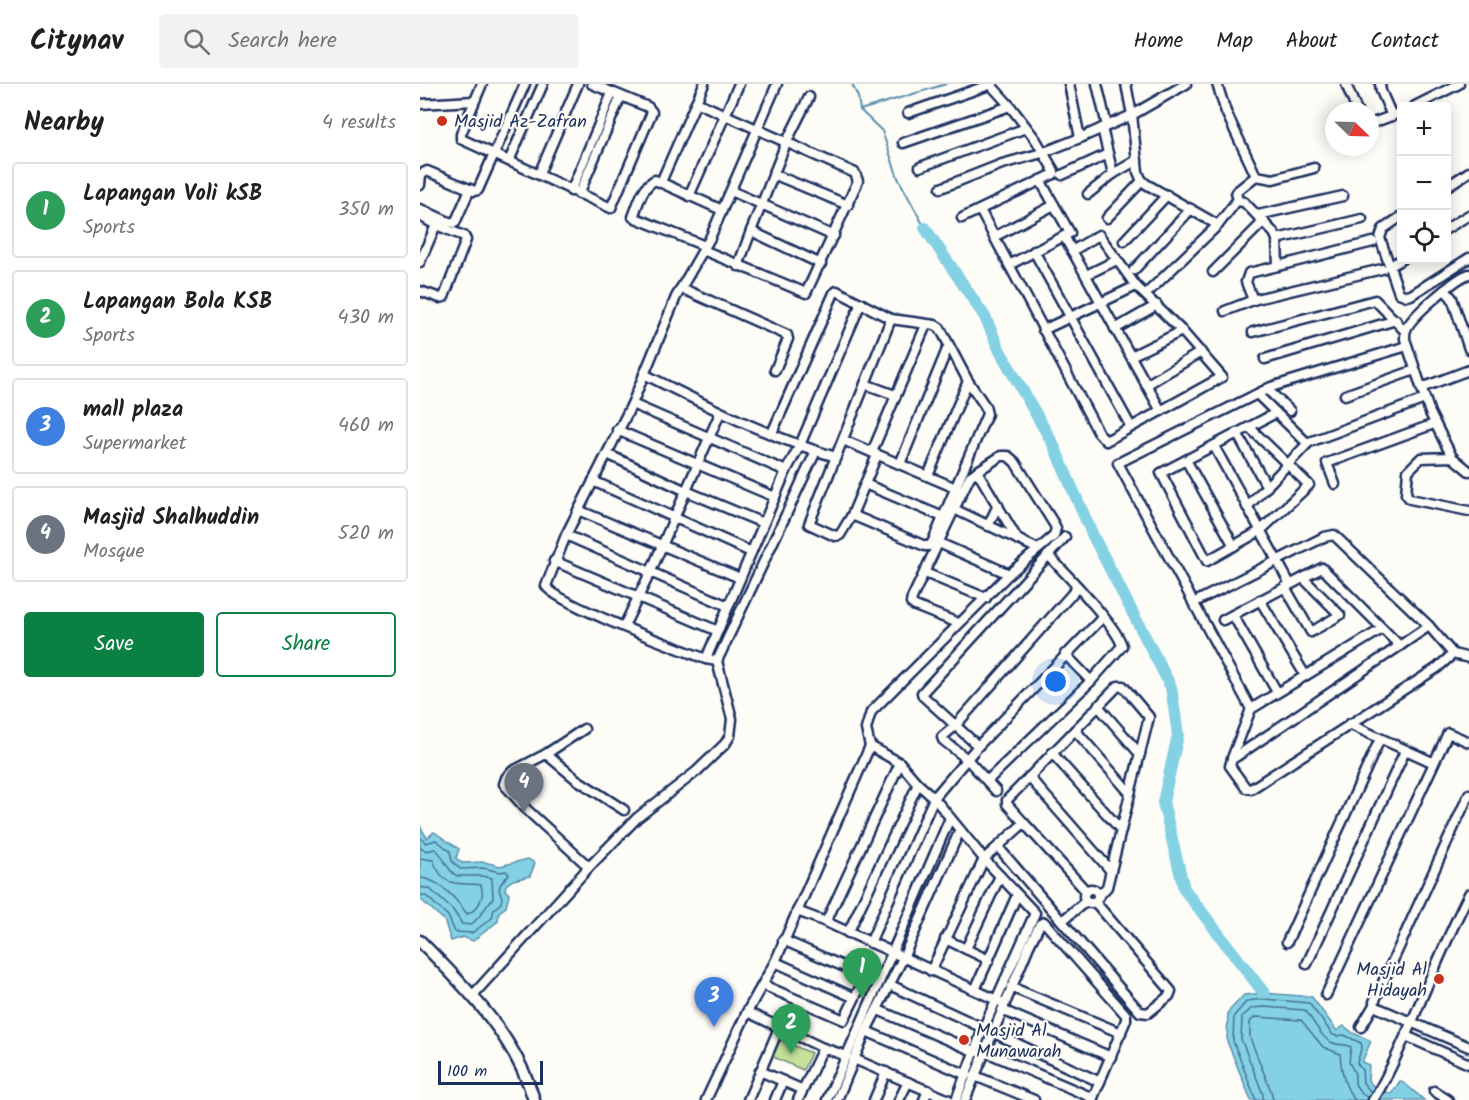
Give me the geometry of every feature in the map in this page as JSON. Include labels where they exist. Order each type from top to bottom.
[{"type":"street","points":[[420,185],[421,174],[427,171],[476,191],[480,187],[525,84]]},
{"type":"street","points":[[509,161],[543,84]]},
{"type":"street","points":[[539,174],[578,84]]},
{"type":"street","points":[[480,85],[461,139],[610,208],[649,121],[651,109],[592,84]]},
{"type":"street","points":[[661,182],[704,84]]},
{"type":"street","points":[[689,196],[739,84]]},
{"type":"street","points":[[717,661],[706,659],[624,626],[549,591],[546,583],[578,510],[632,404],[681,288],[704,248],[731,191],[756,128],[777,84]]},
{"type":"street","points":[[908,113],[991,84],[1026,128],[1054,171],[1051,176],[963,218]]},
{"type":"street","points":[[1069,84],[1080,138]]},
{"type":"street","points":[[1097,84],[1113,174]]},
{"type":"street","points":[[1126,84],[1138,171],[1142,181],[1218,225]]},
{"type":"street","points":[[941,188],[1002,164],[1042,153],[1080,138],[1132,115],[1186,84]]},
{"type":"street","points":[[1217,84],[1226,112],[1257,176]]},
{"type":"street","points":[[1346,84],[1353,102]]},
{"type":"street","points":[[1423,102],[1459,84]]},
{"type":"street","points":[[1383,85],[1381,91],[1392,116]]},
{"type":"street","points":[[575,193],[617,94]]},
{"type":"street","points":[[738,266],[773,174],[808,97]]},
{"type":"street","points":[[420,104],[474,101]]},
{"type":"street","points":[[696,102],[855,174],[858,181],[805,294],[738,266],[704,248],[633,217],[648,184],[655,180],[722,210]]},
{"type":"street","points":[[903,143],[1010,106]]},
{"type":"street","points":[[1379,121],[1397,114]]},
{"type":"street","points":[[920,167],[1026,128]]},
{"type":"street","points":[[1062,175],[1108,154]]},
{"type":"street","points":[[1088,194],[1113,174],[1137,160]]},
{"type":"street","points":[[1238,201],[1236,192],[1257,176],[1273,178],[1314,168]]},
{"type":"street","points":[[1451,184],[1469,172]]},
{"type":"street","points":[[773,174],[848,205]]},
{"type":"street","points":[[1009,265],[1070,233],[1040,180]]},
{"type":"street","points":[[1107,218],[1142,181]]},
{"type":"street","points":[[420,209],[455,223],[470,189]]},
{"type":"street","points":[[731,191],[834,236]]},
{"type":"street","points":[[1124,242],[1167,195]]},
{"type":"street","points":[[1213,272],[1261,218],[1343,196]]},
{"type":"street","points":[[1238,201],[1244,202],[1261,218],[1277,239],[1278,266]]},
{"type":"street","points":[[1146,294],[1218,225],[1238,201]]},
{"type":"street","points":[[994,237],[1054,205]]},
{"type":"street","points":[[1134,270],[1191,209]]},
{"type":"street","points":[[980,210],[1098,432],[1106,441],[1222,377],[1182,331],[1136,286],[1099,235],[1072,251]]},
{"type":"street","points":[[1451,226],[1469,215]]},
{"type":"street","points":[[420,216],[464,236],[466,242],[442,298],[420,291]]},
{"type":"street","points":[[1277,239],[1362,219]]},
{"type":"street","points":[[1397,219],[1380,233],[1385,268],[1399,292],[1407,296],[1469,258]]},
{"type":"street","points":[[420,262],[436,225]]},
{"type":"street","points":[[751,231],[821,264]]},
{"type":"street","points":[[1064,236],[1161,411]]},
{"type":"street","points":[[1253,300],[1246,282],[1249,273],[1373,242]]},
{"type":"street","points":[[1034,251],[1131,427]]},
{"type":"street","points":[[1086,275],[1117,260]]},
{"type":"street","points":[[1225,311],[1253,300],[1385,268],[1397,261]]},
{"type":"street","points":[[1405,331],[1414,319],[1445,290],[1469,274]]},
{"type":"street","points":[[1043,330],[1136,286]]},
{"type":"street","points":[[681,288],[787,335],[788,339],[775,370]]},
{"type":"street","points":[[1445,290],[1452,298],[1469,349]]},
{"type":"street","points":[[772,433],[834,293],[840,291],[891,319],[940,328],[948,347],[985,406],[987,414],[959,489],[954,509],[911,603],[958,623]]},
{"type":"street","points":[[1253,332],[1371,300],[1379,302],[1405,331],[1407,346],[1434,424],[1452,457],[1469,471]]},
{"type":"street","points":[[706,659],[763,523],[800,445],[861,303]]},
{"type":"street","points":[[1115,329],[1157,305]]},
{"type":"street","points":[[891,319],[808,524],[838,536],[852,515],[865,484],[895,395],[926,325]]},
{"type":"street","points":[[1265,359],[1396,320]]},
{"type":"street","points":[[1131,356],[1182,331]]},
{"type":"street","points":[[1251,709],[1118,463],[1267,389],[1407,346]]},
{"type":"street","points":[[900,464],[948,347]]},
{"type":"street","points":[[1146,385],[1201,352]]},
{"type":"street","points":[[1345,395],[1415,370]]},
{"type":"street","points":[[1421,388],[1469,370]]},
{"type":"street","points":[[644,374],[720,413],[836,457]]},
{"type":"street","points":[[928,476],[968,381]]},
{"type":"street","points":[[865,384],[895,395]]},
{"type":"street","points":[[1267,389],[1290,411]]},
{"type":"street","points":[[1257,394],[1307,443],[1309,442]]},
{"type":"street","points":[[1247,507],[1309,442],[1425,399]]},
{"type":"street","points":[[632,404],[786,471]]},
{"type":"street","points":[[1249,427],[1309,485],[1260,531],[1207,561],[1161,474],[1276,412]]},
{"type":"street","points":[[624,626],[651,571],[720,413]]},
{"type":"street","points":[[1335,484],[1327,463],[1434,424]]},
{"type":"street","points":[[617,430],[775,497]]},
{"type":"street","points":[[1237,433],[1267,487]]},
{"type":"street","points":[[843,440],[959,489]]},
{"type":"street","points":[[1214,446],[1277,560],[1287,586],[1311,632],[1340,615],[1303,578]]},
{"type":"street","points":[[473,995],[589,867],[638,818],[697,771],[725,744],[730,736],[732,719],[717,661],[816,451]]},
{"type":"street","points":[[607,454],[686,491],[763,523]]},
{"type":"street","points":[[706,1100],[747,1012],[775,962],[870,746],[866,729],[871,712],[958,623],[1009,574],[1054,536],[1056,528],[1015,462],[1008,456],[1001,456],[970,476],[959,489],[943,517],[932,543],[927,546],[852,515]]},
{"type":"street","points":[[1452,457],[1427,457],[1416,461],[1407,476],[1406,496],[1410,499],[1469,511]]},
{"type":"street","points":[[1186,460],[1234,546]]},
{"type":"street","points":[[976,471],[1018,540]]},
{"type":"street","points":[[594,482],[751,552]]},
{"type":"street","points":[[865,484],[943,517]]},
{"type":"street","points":[[988,526],[998,505]]},
{"type":"street","points":[[954,509],[1038,549]]},
{"type":"street","points":[[578,510],[740,578]]},
{"type":"street","points":[[566,535],[728,606]]},
{"type":"street","points":[[1193,603],[1324,537],[1334,535],[1429,626],[1453,654],[1469,658]]},
{"type":"street","points":[[978,746],[922,693],[1065,537]]},
{"type":"street","points":[[939,543],[1009,574]]},
{"type":"street","points":[[987,781],[1091,681],[1122,646],[1103,617],[1048,555]]},
{"type":"street","points":[[554,561],[718,631]]},
{"type":"street","points":[[1223,620],[1322,568],[1400,646]]},
{"type":"street","points":[[925,573],[986,598]]},
{"type":"street","points":[[996,791],[967,759],[942,739],[943,735],[955,726],[1078,587]]},
{"type":"street","points":[[1260,600],[1305,675]]},
{"type":"street","points":[[1233,615],[1277,692]]},
{"type":"street","points":[[870,943],[934,798],[978,746],[1103,617]]},
{"type":"street","points":[[1232,759],[1429,626]]},
{"type":"street","points":[[1382,628],[1251,709],[1230,766],[1246,788],[1251,789],[1437,668],[1453,654]]},
{"type":"street","points":[[1065,654],[1091,681]]},
{"type":"street","points":[[1062,921],[1106,889],[1148,724],[1147,712],[1121,685],[1006,801],[1086,891]]},
{"type":"street","points":[[1098,706],[1140,754]]},
{"type":"street","points":[[1349,724],[1432,762]]},
{"type":"street","points":[[584,729],[546,754],[511,772],[504,784],[526,809],[589,867]]},
{"type":"street","points":[[1075,730],[1130,793]]},
{"type":"street","points":[[1326,995],[1432,762],[1448,733],[1469,742]]},
{"type":"street","points":[[1287,942],[1380,739]]},
{"type":"street","points":[[870,746],[900,763],[934,798],[1017,896],[1035,913],[1001,1005]]},
{"type":"street","points":[[1307,964],[1405,751]]},
{"type":"street","points":[[1052,753],[1121,830]]},
{"type":"street","points":[[546,754],[576,778],[624,810]]},
{"type":"street","points":[[826,922],[900,763]]},
{"type":"street","points":[[1029,777],[1111,871]]},
{"type":"street","points":[[848,933],[918,784]]},
{"type":"street","points":[[1361,1027],[1374,1005],[1374,1000],[1469,794]]},
{"type":"street","points":[[837,1100],[850,1057],[879,982],[950,818]]},
{"type":"street","points":[[931,971],[984,859],[1024,823]]},
{"type":"street","points":[[827,1100],[878,1010],[960,830]]},
{"type":"street","points":[[998,847],[1140,1012],[1148,1013],[1169,996],[1171,991],[1093,900],[1084,897],[1086,891]]},
{"type":"street","points":[[966,949],[1000,876]]},
{"type":"street","points":[[1086,891],[1094,890],[1093,900]]},
{"type":"street","points":[[1373,1100],[1406,1036],[1469,894]]},
{"type":"street","points":[[975,990],[1017,896]]},
{"type":"street","points":[[797,911],[975,990],[1001,1005],[1111,1057]]},
{"type":"street","points":[[878,1010],[980,1052],[1092,1099],[1121,1033],[1126,1013],[1044,922],[1040,924],[988,1031],[980,1052],[971,1075],[956,1100]]},
{"type":"street","points":[[945,939],[989,960]]},
{"type":"street","points":[[783,940],[879,982]]},
{"type":"street","points":[[420,941],[473,995],[517,1059],[534,1100]]},
{"type":"street","points":[[775,962],[853,998]]},
{"type":"street","points":[[763,985],[844,1020],[865,977]]},
{"type":"street","points":[[890,985],[1100,1082]]},
{"type":"street","points":[[1011,987],[1121,1033]]},
{"type":"street","points":[[1374,1005],[1469,1047]]},
{"type":"street","points":[[747,1012],[824,1048],[886,1072],[948,1100]]},
{"type":"street","points":[[748,1100],[779,1028]]},
{"type":"street","points":[[866,1031],[1034,1100]]},
{"type":"street","points":[[1406,1036],[1469,1064]]},
{"type":"street","points":[[798,1100],[824,1048]]},
{"type":"street","points":[[760,1071],[803,1090]]},
{"type":"street","points":[[874,1100],[886,1072]]},
{"type":"street","points":[[967,1099],[971,1075]]},
{"type":"street","points":[[775,1100],[783,1081]]},
{"type":"street","points":[[899,1100],[908,1082]]},
{"type":"street","points":[[924,1100],[928,1090]]},
{"type":"street","points":[[1434,1091],[1448,1100]]},
{"type":"green space","points":[[778,1039],[811,1053],[803,1070],[771,1056]]},
{"type":"water","points":[[420,826],[427,838],[434,832],[459,849],[456,858],[462,863],[484,862],[500,866],[528,859],[535,863],[530,876],[513,880],[506,885],[505,890],[509,894],[506,907],[499,912],[498,921],[473,941],[463,937],[451,941],[444,920],[420,899]]},
{"type":"water","points":[[1264,993],[1312,997],[1337,1031],[1344,1026],[1371,1041],[1362,1062],[1369,1065],[1368,1080],[1374,1087],[1391,1094],[1400,1081],[1424,1100],[1251,1100],[1227,1041],[1228,1012],[1244,995]]},
{"type":"waterway","points":[[852,84],[858,97],[860,110],[882,131],[898,178],[925,228]]},
{"type":"waterway","points":[[860,110],[946,84]]},
{"type":"waterway","points":[[925,228],[985,317],[1000,351],[1053,444],[1093,536],[1171,687],[1178,735],[1163,802],[1184,889],[1264,993]]},
{"type":"place","name":"Masjid Az-Zafran","points":[[442,121]]},
{"type":"place","name":"Masjid Shalhuddin","points":[[524,813]]},
{"type":"place","name":"Masjid Al Hidayah","points":[[1439,979]]},
{"type":"place","name":"Lapangan Voli kSB","points":[[862,998]]},
{"type":"place","name":"mall plaza","points":[[714,1027]]},
{"type":"place","name":"Masjid Al Munawarah","points":[[964,1040]]},
{"type":"place","name":"Lapangan Bola KSB","points":[[791,1054]]}]
